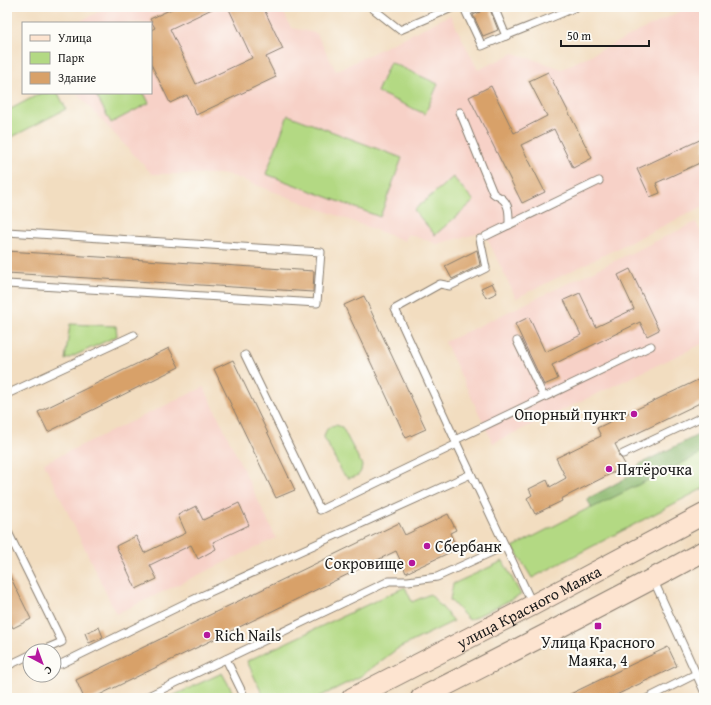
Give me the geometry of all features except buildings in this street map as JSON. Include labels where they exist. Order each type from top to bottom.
[{"type":"street","name":"улица Красного Маяка","points":[[352,698],[533,605],[704,514]]},
{"type":"street","name":"улица Красного Маяка","points":[[421,698],[513,652],[704,551]]},
{"type":"lane","points":[[371,7],[400,30],[454,7]]},
{"type":"lane","points":[[478,7],[466,12],[482,46],[576,7]]},
{"type":"lane","points":[[494,7],[506,36]]},
{"type":"lane","points":[[460,112],[493,193],[505,200],[508,205],[509,225]]},
{"type":"lane","points":[[533,605],[395,309],[440,284],[450,286],[486,268],[483,238],[599,181]]},
{"type":"lane","points":[[7,232],[321,252],[318,303],[7,284]]},
{"type":"lane","points":[[7,394],[134,335]]},
{"type":"lane","points":[[517,340],[544,397]]},
{"type":"lane","points":[[245,355],[320,510],[544,397],[651,346]]},
{"type":"lane","points":[[623,454],[704,416]]},
{"type":"lane","points":[[62,664],[198,598],[472,474]]},
{"type":"lane","points":[[7,530],[62,642],[60,643]]},
{"type":"lane","points":[[144,698],[389,581],[408,581],[437,577],[505,546]]},
{"type":"lane","points":[[653,579],[700,674],[704,691]]},
{"type":"lane","points":[[7,666],[22,659]]},
{"type":"lane","points":[[226,659],[245,698]]},
{"type":"lane","points":[[648,698],[700,674]]},
{"type":"shaded area","points":[[108,7],[281,7],[291,28],[316,33],[336,71],[450,15],[478,70],[514,53],[562,69],[689,7],[704,7],[704,206],[516,298],[484,232],[437,244],[408,234],[405,241],[227,174],[152,174],[77,94],[152,94],[152,22],[80,22]]},
{"type":"shaded area","points":[[696,222],[704,239],[704,343],[493,443],[445,342]]},
{"type":"shaded area","points":[[204,387],[276,538],[116,614],[44,463]]},
{"type":"green space","points":[[390,62],[438,84],[425,114],[377,92]]},
{"type":"green space","points":[[39,94],[58,94],[66,109],[10,138],[7,133],[7,111]]},
{"type":"green space","points":[[96,94],[144,94],[149,103],[111,123]]},
{"type":"green space","points":[[288,115],[402,158],[380,217],[266,174]]},
{"type":"green space","points":[[453,177],[474,201],[435,235],[414,210]]},
{"type":"green space","points":[[70,324],[116,326],[117,336],[65,360]]},
{"type":"green space","points":[[336,425],[342,427],[362,465],[360,473],[354,477],[348,478],[343,474],[324,437],[328,428]]},
{"type":"green space","points":[[704,432],[704,452],[592,508],[587,499],[632,475],[640,464]]},
{"type":"green space","points":[[704,449],[704,488],[532,578],[513,547]]},
{"type":"green space","points":[[503,561],[521,595],[469,620],[450,600],[453,584]]},
{"type":"green space","points":[[405,587],[412,602],[430,594],[454,621],[397,649],[361,676],[317,698],[264,698],[247,661]]},
{"type":"green space","points":[[222,673],[236,698],[168,698]]},
{"type":"place","name":"Опорный пункт","points":[[634,414]]},
{"type":"place","name":"Пятёрочка","points":[[609,469]]},
{"type":"place","name":"Сбербанк","points":[[427,546]]},
{"type":"place","name":"Сокровище","points":[[412,563]]},
{"type":"place","name":"Улица Красного Маяка, 4","points":[[598,626]]},
{"type":"place","name":"Rich Nails","points":[[207,635]]}]
